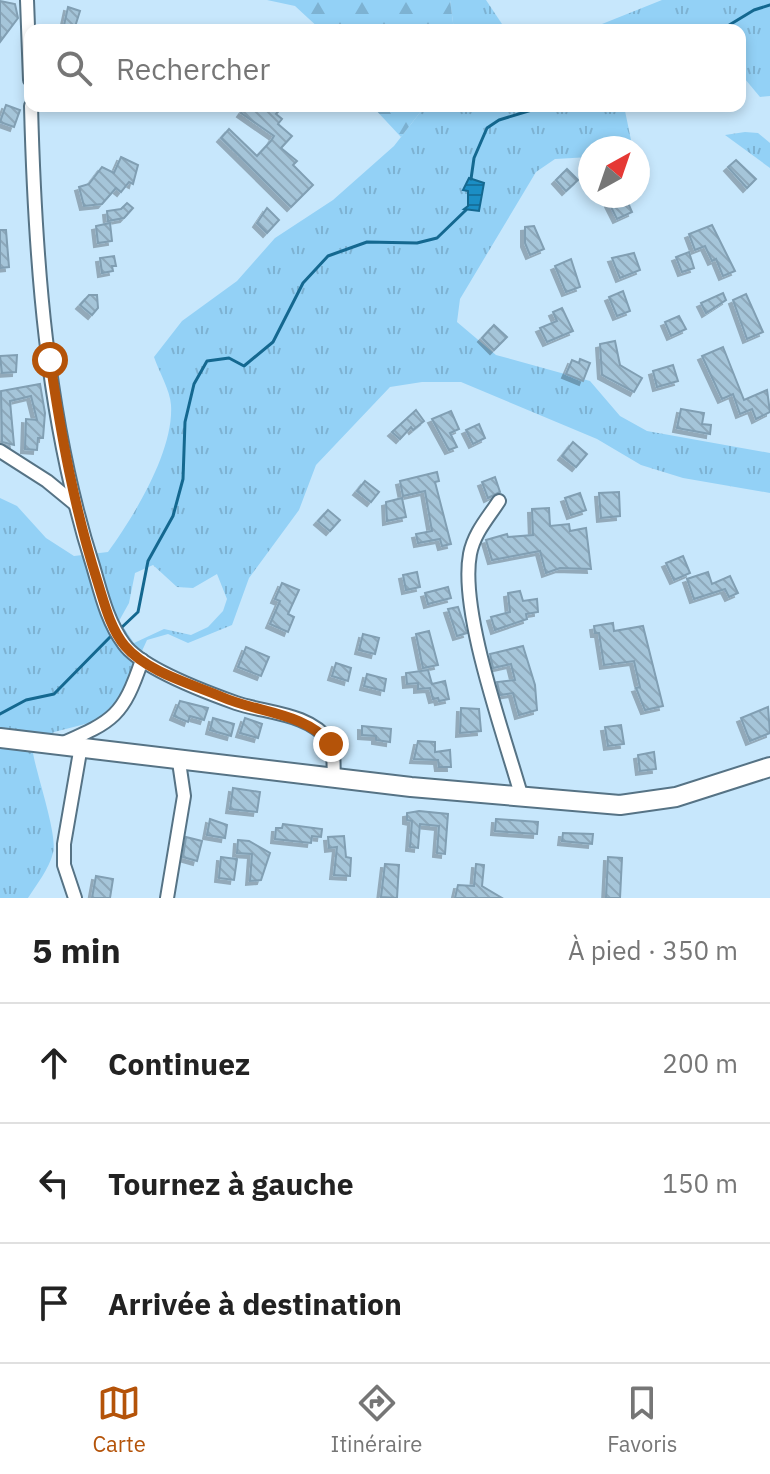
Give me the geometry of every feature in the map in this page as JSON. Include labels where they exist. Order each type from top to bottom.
[{"type":"highway","points":[[0,738],[81,746],[179,762],[522,798],[620,805],[676,797],[770,767]]},
{"type":"street","points":[[27,0],[28,24]]},
{"type":"street","points":[[31,112],[43,307],[62,440],[75,504],[111,623],[126,647],[142,660],[236,703],[300,721],[322,733],[331,744],[334,777]]},
{"type":"street","points":[[0,451],[47,481],[75,504]]},
{"type":"street","points":[[499,501],[475,537],[468,574],[473,618],[522,798]]},
{"type":"street","points":[[59,745],[116,716],[131,694],[142,660]]},
{"type":"street","points":[[75,898],[64,865],[64,844],[81,746]]},
{"type":"street","points":[[167,898],[184,796],[179,762]]},
{"type":"green space","points":[[267,0],[450,0],[453,24],[314,24],[295,6]]},
{"type":"green space","points":[[450,0],[486,0],[502,24],[453,24]]},
{"type":"green space","points":[[662,0],[770,0],[770,96],[760,97],[746,80],[746,24],[602,24]]},
{"type":"green space","points":[[378,112],[420,112],[401,137]]},
{"type":"green space","points":[[420,112],[625,112],[630,136],[578,136],[578,158],[555,159],[536,172],[460,299],[457,322],[496,355],[590,381],[620,416],[647,431],[770,453],[770,493],[683,478],[641,465],[597,439],[461,382],[422,382],[390,387],[316,465],[299,510],[249,578],[232,625],[188,643],[168,634],[147,640],[120,699],[97,721],[54,732],[33,753],[50,820],[53,853],[46,871],[28,898],[0,898],[0,498],[17,506],[46,538],[74,556],[108,552],[140,502],[166,442],[171,405],[154,357],[182,321],[237,281],[275,238],[333,200],[394,146]],"holes":[[[153,565],[177,587],[193,588],[217,574],[227,599],[223,611],[208,627],[191,635],[164,629],[134,643],[119,621],[129,603],[135,573]]]},
{"type":"green space","points":[[758,133],[770,143],[770,168],[725,135]]},
{"type":"shaded area","points":[[469,178],[484,183],[479,211],[464,209],[468,206],[468,191],[463,190]]},
{"type":"building","points":[[0,1],[15,4],[18,18],[0,42]]},
{"type":"building","points":[[68,7],[80,11],[76,24],[64,24]]},
{"type":"building","points":[[6,105],[20,110],[14,127],[0,122]]},
{"type":"building","points":[[278,112],[276,114],[282,119],[278,124],[292,136],[281,148],[297,161],[293,165],[313,185],[291,207],[221,138],[229,129],[257,156],[271,141],[274,136],[241,113]]},
{"type":"building","points":[[121,157],[138,165],[133,184],[129,182],[121,192],[116,188],[102,204],[84,206],[79,187],[89,184],[102,167],[114,173]]},
{"type":"building","points":[[736,160],[756,179],[747,188],[728,167]]},
{"type":"building","points":[[567,169],[578,180],[566,191],[556,180]]},
{"type":"building","points":[[127,203],[133,208],[124,218],[108,221],[107,211],[121,209]]},
{"type":"building","points":[[267,208],[279,220],[267,233],[257,223]]},
{"type":"building","points":[[612,208],[630,208],[632,212],[617,219]]},
{"type":"building","points":[[110,223],[112,241],[98,243],[96,226]]},
{"type":"building","points":[[712,225],[735,271],[723,276],[716,259],[712,261],[705,246],[695,250],[689,234]]},
{"type":"building","points":[[534,226],[544,249],[530,255],[525,243],[525,227]]},
{"type":"building","points":[[0,230],[6,230],[9,267],[0,268]]},
{"type":"building","points":[[689,252],[694,268],[682,272],[676,257]]},
{"type":"building","points":[[634,253],[640,270],[620,278],[612,258]]},
{"type":"building","points":[[114,256],[116,266],[112,266],[113,271],[102,273],[100,258]]},
{"type":"building","points":[[571,259],[580,287],[566,292],[555,266]]},
{"type":"building","points":[[623,291],[630,311],[617,316],[609,297]]},
{"type":"building","points":[[723,293],[726,300],[706,313],[701,303]]},
{"type":"building","points":[[746,294],[763,332],[747,339],[733,300]]},
{"type":"building","points":[[89,295],[97,295],[98,308],[92,315],[80,305]]},
{"type":"building","points":[[562,308],[573,331],[547,342],[540,328],[557,321],[553,312]]},
{"type":"building","points":[[679,316],[686,329],[671,336],[665,322]]},
{"type":"building","points":[[494,325],[507,337],[494,350],[482,338]]},
{"type":"building","points":[[615,341],[620,365],[642,378],[634,392],[602,375],[600,344]]},
{"type":"building","points":[[723,347],[744,400],[767,390],[770,412],[756,419],[752,409],[740,414],[733,394],[722,399],[702,356]]},
{"type":"building","points":[[17,355],[16,372],[2,373],[0,356]]},
{"type":"building","points":[[580,359],[590,363],[583,381],[566,374],[572,360],[579,363]]},
{"type":"building","points":[[673,365],[678,381],[657,387],[653,371]]},
{"type":"building","points":[[40,384],[45,413],[43,438],[38,438],[37,450],[25,449],[26,419],[37,420],[31,396],[10,401],[14,445],[2,442],[1,391]]},
{"type":"building","points":[[681,409],[704,413],[702,424],[711,425],[710,434],[677,428]]},
{"type":"building","points":[[416,410],[424,421],[413,430],[411,427],[400,439],[392,432]]},
{"type":"building","points":[[451,411],[459,429],[450,433],[457,447],[449,450],[432,419]]},
{"type":"building","points":[[479,424],[485,438],[473,444],[466,430]]},
{"type":"building","points":[[573,442],[587,454],[576,467],[562,456]]},
{"type":"building","points":[[437,472],[439,481],[435,482],[451,544],[442,546],[440,539],[418,543],[416,534],[432,531],[425,491],[403,496],[400,481]]},
{"type":"building","points":[[495,477],[500,492],[488,498],[482,482]]},
{"type":"building","points":[[365,481],[379,492],[371,502],[357,491]]},
{"type":"building","points":[[619,492],[620,516],[601,518],[599,493]]},
{"type":"building","points":[[580,493],[586,510],[571,515],[565,498]]},
{"type":"building","points":[[402,498],[406,517],[387,521],[386,502]]},
{"type":"building","points":[[549,508],[550,526],[569,524],[570,531],[586,528],[591,569],[560,568],[546,573],[540,551],[492,560],[486,540],[507,534],[508,537],[533,535],[532,509]]},
{"type":"building","points":[[328,510],[340,520],[330,531],[318,521]]},
{"type":"building","points":[[683,556],[690,573],[674,580],[666,563]]},
{"type":"building","points":[[417,572],[420,587],[406,590],[403,575]]},
{"type":"building","points":[[708,572],[712,584],[730,576],[738,593],[729,597],[725,589],[694,599],[687,579]]},
{"type":"building","points":[[282,583],[299,590],[288,614],[294,617],[288,632],[270,624],[280,601],[275,599]]},
{"type":"building","points":[[448,587],[451,598],[428,604],[425,593]]},
{"type":"building","points":[[520,591],[523,601],[537,599],[538,612],[526,614],[527,619],[495,630],[491,617],[510,612],[508,593]]},
{"type":"building","points":[[458,607],[467,633],[457,636],[448,609]]},
{"type":"building","points":[[613,623],[614,631],[643,626],[663,706],[645,710],[636,688],[640,687],[634,661],[604,665],[599,633],[595,633],[594,626]]},
{"type":"building","points":[[429,631],[438,665],[423,668],[416,634]]},
{"type":"building","points":[[363,634],[379,638],[375,654],[359,650]]},
{"type":"building","points":[[523,646],[535,685],[537,710],[519,715],[513,693],[500,695],[497,682],[515,680],[511,664],[493,668],[490,654]]},
{"type":"building","points":[[246,647],[269,657],[261,676],[238,667]]},
{"type":"building","points":[[336,663],[351,668],[348,681],[332,676]]},
{"type":"building","points":[[428,670],[432,684],[445,681],[449,699],[433,699],[430,688],[418,689],[418,683],[407,684],[406,673]]},
{"type":"building","points":[[367,674],[386,679],[384,691],[364,686]]},
{"type":"building","points":[[180,701],[208,708],[204,720],[190,716],[188,722],[174,716]]},
{"type":"building","points":[[768,707],[770,733],[750,741],[741,718]]},
{"type":"building","points":[[461,708],[479,709],[481,731],[460,733]]},
{"type":"building","points":[[213,718],[234,724],[231,736],[210,730]]},
{"type":"building","points":[[245,718],[262,724],[258,738],[240,733]]},
{"type":"building","points":[[621,725],[624,744],[608,746],[605,727]]},
{"type":"building","points":[[362,726],[391,729],[390,742],[376,740],[376,736],[362,735]]},
{"type":"building","points":[[418,741],[435,742],[435,752],[450,750],[451,767],[439,767],[438,760],[414,759]]},
{"type":"building","points":[[654,752],[656,769],[640,771],[638,755]]},
{"type":"building","points":[[233,788],[260,792],[257,812],[230,809]]},
{"type":"building","points":[[407,813],[448,814],[445,854],[437,853],[439,826],[420,824],[418,848],[410,847],[412,821],[407,820]]},
{"type":"building","points":[[210,819],[227,825],[225,838],[207,835]]},
{"type":"building","points":[[496,819],[538,822],[537,834],[495,831]]},
{"type":"building","points":[[283,824],[322,829],[321,837],[312,836],[311,843],[275,839],[276,828],[282,828]]},
{"type":"building","points":[[563,833],[593,834],[592,844],[562,841]]},
{"type":"building","points":[[344,836],[346,857],[351,858],[350,876],[334,875],[337,847],[329,848],[328,837]]},
{"type":"building","points":[[186,837],[202,841],[197,861],[183,857]]},
{"type":"building","points":[[238,840],[249,841],[270,853],[261,880],[250,881],[252,854],[237,853]]},
{"type":"building","points":[[221,857],[237,859],[234,880],[219,878]]},
{"type":"building","points":[[608,857],[622,858],[620,898],[606,898]]},
{"type":"building","points":[[385,864],[399,865],[397,898],[381,897]]},
{"type":"building","points":[[476,864],[484,865],[482,886],[502,898],[455,898],[458,885],[474,886]]},
{"type":"building","points":[[96,876],[113,879],[110,898],[92,898]]},
{"type":"waterway","points":[[731,24],[754,10],[770,5]]},
{"type":"waterway","points":[[471,179],[474,158],[487,128],[499,120],[525,112]]},
{"type":"waterway","points":[[120,629],[138,612],[148,561],[173,516],[183,479],[185,422],[194,384],[207,361],[229,358],[244,366],[273,342],[303,283],[328,256],[367,242],[417,243],[437,238],[466,210]]},
{"type":"waterway","points":[[0,714],[26,700],[54,694],[114,633]]},
{"type":"route","points":[[50,360],[79,523],[111,623],[126,647],[142,660],[236,703],[300,721],[322,733],[331,744]]}]
